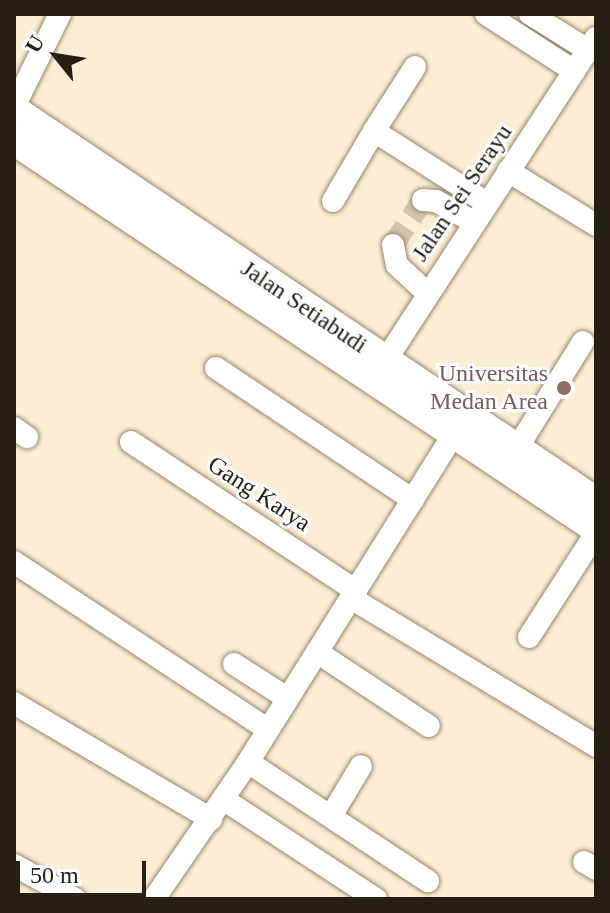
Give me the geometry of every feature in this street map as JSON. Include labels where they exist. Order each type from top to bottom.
[{"type":"main road","name":"Jalan Setiabudi","points":[[14,108],[128,204]]},
{"type":"main road","name":"Jalan Setiabudi","points":[[14,141],[128,204],[379,370],[596,501]]},
{"type":"main road","name":"Jalan Setiabudi","points":[[379,370],[454,434],[596,531]]},
{"type":"street","points":[[14,108],[60,14]]},
{"type":"street","points":[[486,14],[574,71]]},
{"type":"street","points":[[530,14],[592,44]]},
{"type":"street","name":"Jalan Sei Serayu","points":[[379,370],[592,44]]},
{"type":"street","points":[[333,201],[415,67]]},
{"type":"street","points":[[374,131],[487,203]]},
{"type":"street","points":[[508,171],[596,225]]},
{"type":"street","points":[[423,200],[436,201],[474,222]]},
{"type":"street","points":[[393,245],[397,265],[427,293]]},
{"type":"street","points":[[516,450],[583,342]]},
{"type":"street","points":[[216,368],[413,500]]},
{"type":"street","points":[[154,899],[248,762],[454,434]]},
{"type":"street","name":"Gang Karya","points":[[131,442],[354,595],[596,746]]},
{"type":"street","points":[[529,637],[596,531]]},
{"type":"street","points":[[14,562],[267,729]]},
{"type":"street","points":[[317,652],[429,726]]},
{"type":"street","points":[[234,664],[287,698]]},
{"type":"street","points":[[14,703],[211,819]]},
{"type":"street","points":[[248,762],[428,881]]},
{"type":"street","points":[[331,816],[361,766]]},
{"type":"street","points":[[223,799],[376,899]]},
{"type":"street","points":[[14,865],[75,899]]},
{"type":"tunnel","points":[[393,245],[423,200]]},
{"type":"place","name":"Universitas Medan Area","points":[[564,388]]}]
